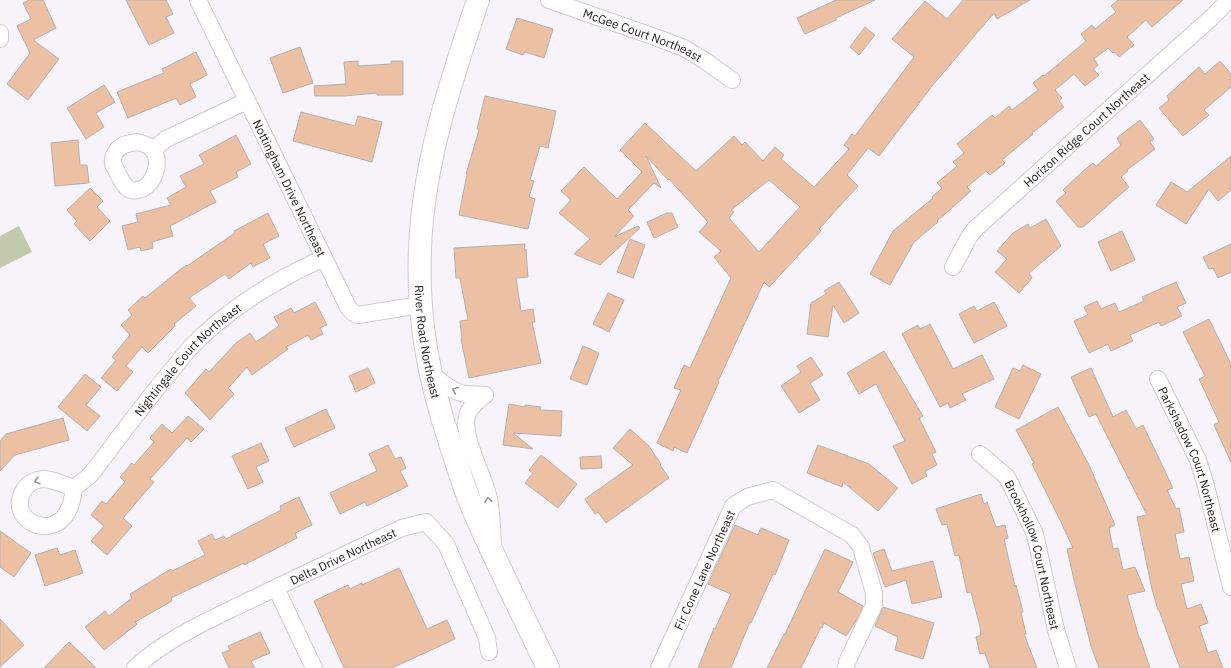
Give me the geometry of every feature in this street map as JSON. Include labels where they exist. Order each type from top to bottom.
[{"type":"main road","name":"River Road Northeast","points":[[478,0],[444,104],[433,153],[424,204],[420,249],[420,304],[430,372],[460,473],[473,508],[548,668]]},
{"type":"street","name":"Nottingham Drive Northeast","points":[[198,0],[348,307],[352,312],[358,315],[420,304]]},
{"type":"street","name":"McGee Court Northeast","points":[[549,0],[684,48],[732,80]]},
{"type":"street","name":"Horizon Ridge Court Northeast","points":[[953,267],[975,229],[1211,18],[1229,0]]},
{"type":"street","points":[[0,33],[0,39]]},
{"type":"street","points":[[153,150],[166,139],[247,101]]},
{"type":"street","name":"Nightingale Court Northeast","points":[[74,488],[92,473],[158,386],[189,350],[208,331],[252,297],[282,279],[324,258]]},
{"type":"street","points":[[430,372],[443,384],[455,390],[465,394],[485,395],[473,406],[467,415],[466,428],[489,496],[494,552]]},
{"type":"street","name":"Parkshadow Court Northeast","points":[[1158,379],[1198,460],[1206,486],[1231,588]]},
{"type":"street","name":"Brookhollow Court Northeast","points":[[980,454],[1008,477],[1035,534],[1056,630],[1068,668]]},
{"type":"street","name":"Fir Cone Lane Northeast","points":[[659,668],[733,506],[747,496],[772,490],[852,535],[861,547],[874,593],[874,605],[847,662],[846,668]]},
{"type":"street","name":"Delta Drive Northeast","points":[[135,668],[163,646],[199,625],[402,528],[426,522],[446,544],[488,638],[489,652]]},
{"type":"street","points":[[276,588],[314,668]]},
{"type":"green space","points":[[19,226],[32,252],[0,268],[0,236]]},
{"type":"building","points":[[29,0],[43,0],[56,28],[33,40],[59,59],[28,100],[7,84],[30,53],[17,26],[31,19],[23,3]]},
{"type":"building","points":[[126,0],[166,0],[173,14],[166,17],[174,33],[149,45]]},
{"type":"building","points":[[836,0],[875,0],[805,34],[797,18]]},
{"type":"building","points":[[963,0],[1030,0],[997,19],[994,13],[932,86],[879,156],[868,148],[847,175],[858,186],[819,229],[821,231],[769,287],[764,282],[718,381],[719,382],[687,453],[674,447],[673,451],[657,443],[681,390],[674,388],[684,365],[690,368],[731,278],[714,257],[721,251],[699,232],[708,222],[646,156],[661,188],[654,183],[628,210],[634,216],[614,237],[638,226],[640,228],[600,265],[574,254],[590,239],[559,213],[571,200],[561,191],[584,167],[617,199],[642,172],[620,150],[645,123],[696,171],[734,136],[742,145],[745,142],[763,161],[775,147],[784,155],[781,159],[814,187],[849,149],[844,145],[852,134],[855,136],[914,57],[892,39],[925,1],[947,19]],"holes":[[[769,180],[800,207],[759,252],[729,218],[734,212],[731,210]]]},
{"type":"building","points":[[1118,0],[1183,0],[1152,27],[1146,20],[1127,37],[1134,45],[1119,57],[1115,52],[1113,53],[1108,48],[1094,59],[1098,65],[1093,69],[1099,75],[1085,86],[1074,74],[1055,90],[1062,98],[1059,101],[1064,107],[1002,160],[1005,163],[990,175],[986,171],[967,187],[971,191],[914,242],[890,285],[870,274],[893,231],[933,198],[932,197],[942,188],[937,183],[957,166],[953,162],[964,153],[957,144],[992,115],[995,118],[1009,106],[1012,110],[1038,90],[1033,83],[1043,75],[1044,76],[1086,41],[1081,34],[1092,25],[1095,29],[1116,12],[1111,6]]},
{"type":"building","points":[[517,18],[553,29],[544,58],[525,52],[523,55],[506,49]]},
{"type":"building","points":[[865,27],[875,35],[859,55],[850,47]]},
{"type":"building","points":[[300,47],[313,83],[283,93],[270,58]]},
{"type":"building","points":[[196,52],[207,75],[190,84],[196,97],[180,105],[176,98],[128,118],[117,92],[164,73],[162,69]]},
{"type":"building","points":[[358,61],[358,66],[391,64],[391,61],[403,61],[403,95],[377,95],[377,93],[344,96],[315,96],[314,86],[346,84],[344,62]]},
{"type":"building","points":[[1220,61],[1231,74],[1231,87],[1204,110],[1209,115],[1183,136],[1159,108],[1169,100],[1167,96],[1199,67],[1205,74]]},
{"type":"building","points":[[104,85],[115,102],[96,113],[104,127],[86,139],[67,108]]},
{"type":"building","points":[[485,96],[556,111],[548,148],[540,146],[530,180],[534,181],[529,197],[535,199],[528,229],[459,215],[466,174],[479,130],[477,129]]},
{"type":"building","points":[[301,112],[355,126],[358,116],[382,122],[372,162],[293,141]]},
{"type":"building","points":[[1140,120],[1154,139],[1150,142],[1155,149],[1127,170],[1128,171],[1121,177],[1129,187],[1083,227],[1078,227],[1056,201],[1066,193],[1063,190],[1082,172],[1093,163],[1096,166],[1121,145],[1117,138]]},
{"type":"building","points":[[236,135],[251,164],[236,172],[238,177],[210,191],[216,202],[170,226],[173,236],[152,242],[153,248],[141,251],[140,247],[128,250],[122,226],[138,222],[136,214],[171,205],[167,198],[186,187],[180,176],[204,164],[199,155]]},
{"type":"building","points":[[78,140],[80,165],[87,165],[89,183],[55,186],[51,143]]},
{"type":"building","points":[[1231,156],[1231,190],[1218,201],[1209,189],[1186,224],[1156,205],[1171,182],[1187,192]]},
{"type":"building","points":[[90,188],[103,201],[97,207],[110,221],[90,241],[74,224],[77,221],[67,210]]},
{"type":"building","points":[[268,213],[279,236],[263,244],[270,258],[253,267],[251,263],[229,279],[225,274],[189,298],[196,306],[174,324],[175,326],[148,353],[142,347],[126,366],[133,372],[117,391],[101,378],[116,360],[112,357],[130,335],[121,325],[132,315],[128,310],[143,296],[145,298],[186,265],[187,266],[235,233],[234,231]]},
{"type":"building","points":[[667,213],[672,213],[678,227],[654,238],[647,222]]},
{"type":"building","points":[[1046,219],[1061,246],[1029,273],[1032,278],[1019,293],[995,272],[1007,259],[997,251],[1013,233],[1028,224],[1030,228]]},
{"type":"building","points":[[1122,231],[1135,260],[1111,271],[1098,242]]},
{"type":"building","points":[[630,239],[645,245],[633,278],[617,272]]},
{"type":"building","points":[[525,244],[524,251],[526,249],[528,277],[516,278],[521,311],[533,309],[535,322],[532,322],[541,363],[469,378],[461,339],[460,321],[468,320],[460,278],[456,278],[454,248]]},
{"type":"building","points":[[1231,244],[1231,272],[1218,278],[1213,268],[1209,269],[1203,257]]},
{"type":"building","points":[[839,282],[859,313],[844,323],[833,305],[828,337],[807,334],[811,303],[826,294],[824,291]]},
{"type":"building","points":[[1176,282],[1186,303],[1177,307],[1182,316],[1161,326],[1159,322],[1130,335],[1133,341],[1111,351],[1108,344],[1089,353],[1074,321],[1088,315],[1084,307],[1097,301],[1101,309],[1115,303],[1119,312],[1144,301],[1142,297]]},
{"type":"building","points":[[608,293],[624,300],[609,332],[593,324]]},
{"type":"building","points":[[315,302],[327,325],[320,328],[323,334],[311,340],[308,335],[286,347],[288,349],[252,375],[247,367],[228,388],[234,394],[210,420],[185,393],[206,369],[209,372],[236,343],[250,333],[256,342],[279,326],[274,317],[291,308],[294,313]]},
{"type":"building","points":[[994,302],[1007,326],[974,343],[959,314],[974,306],[977,311]]},
{"type":"building","points":[[1209,319],[1231,364],[1231,462],[1214,425],[1219,422],[1199,379],[1205,376],[1183,332]]},
{"type":"building","points":[[930,324],[953,369],[982,355],[994,379],[962,394],[966,400],[950,408],[948,403],[940,407],[902,334],[918,325],[920,329]]},
{"type":"building","points":[[583,346],[599,353],[587,385],[570,379]]},
{"type":"building","points":[[884,351],[923,416],[919,418],[936,452],[932,454],[937,465],[925,471],[927,476],[912,484],[893,446],[905,441],[876,384],[859,394],[847,373]]},
{"type":"building","points":[[811,357],[823,375],[810,383],[820,400],[799,413],[781,386],[801,372],[797,366]]},
{"type":"building","points":[[1023,365],[1041,374],[1019,419],[995,407],[1013,368],[1020,371]]},
{"type":"building","points":[[368,368],[375,383],[356,392],[349,376]]},
{"type":"building","points":[[1091,368],[1113,417],[1126,410],[1136,429],[1143,425],[1173,488],[1167,490],[1176,509],[1179,508],[1184,532],[1175,534],[1180,559],[1189,557],[1194,581],[1181,584],[1187,609],[1201,604],[1208,623],[1199,626],[1208,653],[1216,650],[1223,668],[1180,668],[1158,610],[1152,589],[1137,517],[1147,515],[1096,414],[1089,417],[1071,377]]},
{"type":"building","points":[[85,374],[101,387],[86,405],[100,416],[87,431],[58,407]]},
{"type":"building","points":[[509,404],[525,407],[525,405],[541,407],[540,410],[562,411],[561,436],[513,433],[533,449],[503,445]]},
{"type":"building","points":[[1058,407],[1089,465],[1115,525],[1109,528],[1113,549],[1118,548],[1123,570],[1135,567],[1145,591],[1127,595],[1139,638],[1150,668],[1099,668],[1091,646],[1067,549],[1073,548],[1032,464],[1034,463],[1016,430]]},
{"type":"building","points":[[326,409],[335,428],[294,447],[285,428]]},
{"type":"building","points":[[188,416],[204,429],[191,442],[187,438],[150,479],[154,482],[123,518],[132,526],[107,555],[91,541],[104,526],[91,515],[102,501],[106,504],[125,482],[120,477],[132,463],[134,465],[154,442],[150,438],[162,424],[172,433]]},
{"type":"building","points":[[63,418],[69,440],[15,455],[0,471],[0,441],[6,434]]},
{"type":"building","points":[[630,429],[648,445],[669,478],[606,523],[598,512],[595,514],[585,499],[633,465],[613,448]]},
{"type":"building","points":[[261,443],[269,461],[256,467],[263,482],[248,489],[232,456]]},
{"type":"building","points":[[388,445],[395,459],[401,457],[406,468],[400,471],[408,486],[367,506],[365,502],[340,514],[330,493],[377,471],[369,454]]},
{"type":"building","points":[[818,445],[869,464],[898,488],[878,511],[843,482],[842,487],[807,473]]},
{"type":"building","points":[[541,455],[577,484],[558,508],[525,483],[533,473],[529,470]]},
{"type":"building","points":[[601,456],[602,468],[581,469],[580,457]]},
{"type":"building","points":[[981,494],[984,504],[987,502],[996,527],[1005,525],[1008,538],[1004,539],[1023,612],[1021,612],[1026,634],[1024,634],[1037,668],[990,668],[985,653],[980,654],[976,637],[981,635],[980,627],[971,592],[967,593],[959,555],[955,556],[947,524],[942,525],[936,509]]},
{"type":"building","points":[[299,497],[312,525],[295,533],[297,538],[244,565],[244,563],[171,598],[172,601],[135,622],[137,624],[104,650],[85,627],[105,611],[109,616],[132,598],[130,594],[171,569],[172,571],[205,555],[198,541],[212,534],[215,540],[224,536],[226,539],[281,510],[280,506]]},
{"type":"building","points":[[735,525],[758,535],[761,528],[789,540],[775,575],[773,574],[751,623],[750,622],[731,668],[698,668],[714,628],[715,629],[731,594],[708,584]]},
{"type":"building","points":[[0,531],[31,553],[14,577],[0,567]]},
{"type":"building","points":[[57,548],[60,555],[75,550],[83,573],[45,586],[35,555]]},
{"type":"building","points":[[825,549],[853,562],[838,592],[863,606],[858,618],[846,636],[824,623],[801,668],[767,668],[785,634]]},
{"type":"building","points":[[884,549],[892,571],[933,561],[942,597],[912,604],[906,580],[885,587],[873,553]]},
{"type":"building","points":[[399,568],[427,629],[447,620],[455,639],[392,668],[344,668],[314,601],[348,585],[350,589],[362,583],[362,585]]},
{"type":"building","points":[[883,607],[934,623],[923,659],[895,650],[898,637],[875,626]]},
{"type":"building","points":[[0,619],[24,645],[0,667]]},
{"type":"building","points":[[260,632],[270,653],[251,661],[255,668],[229,668],[222,653],[230,650],[228,646]]},
{"type":"building","points":[[69,642],[85,657],[96,668],[44,668]]}]
